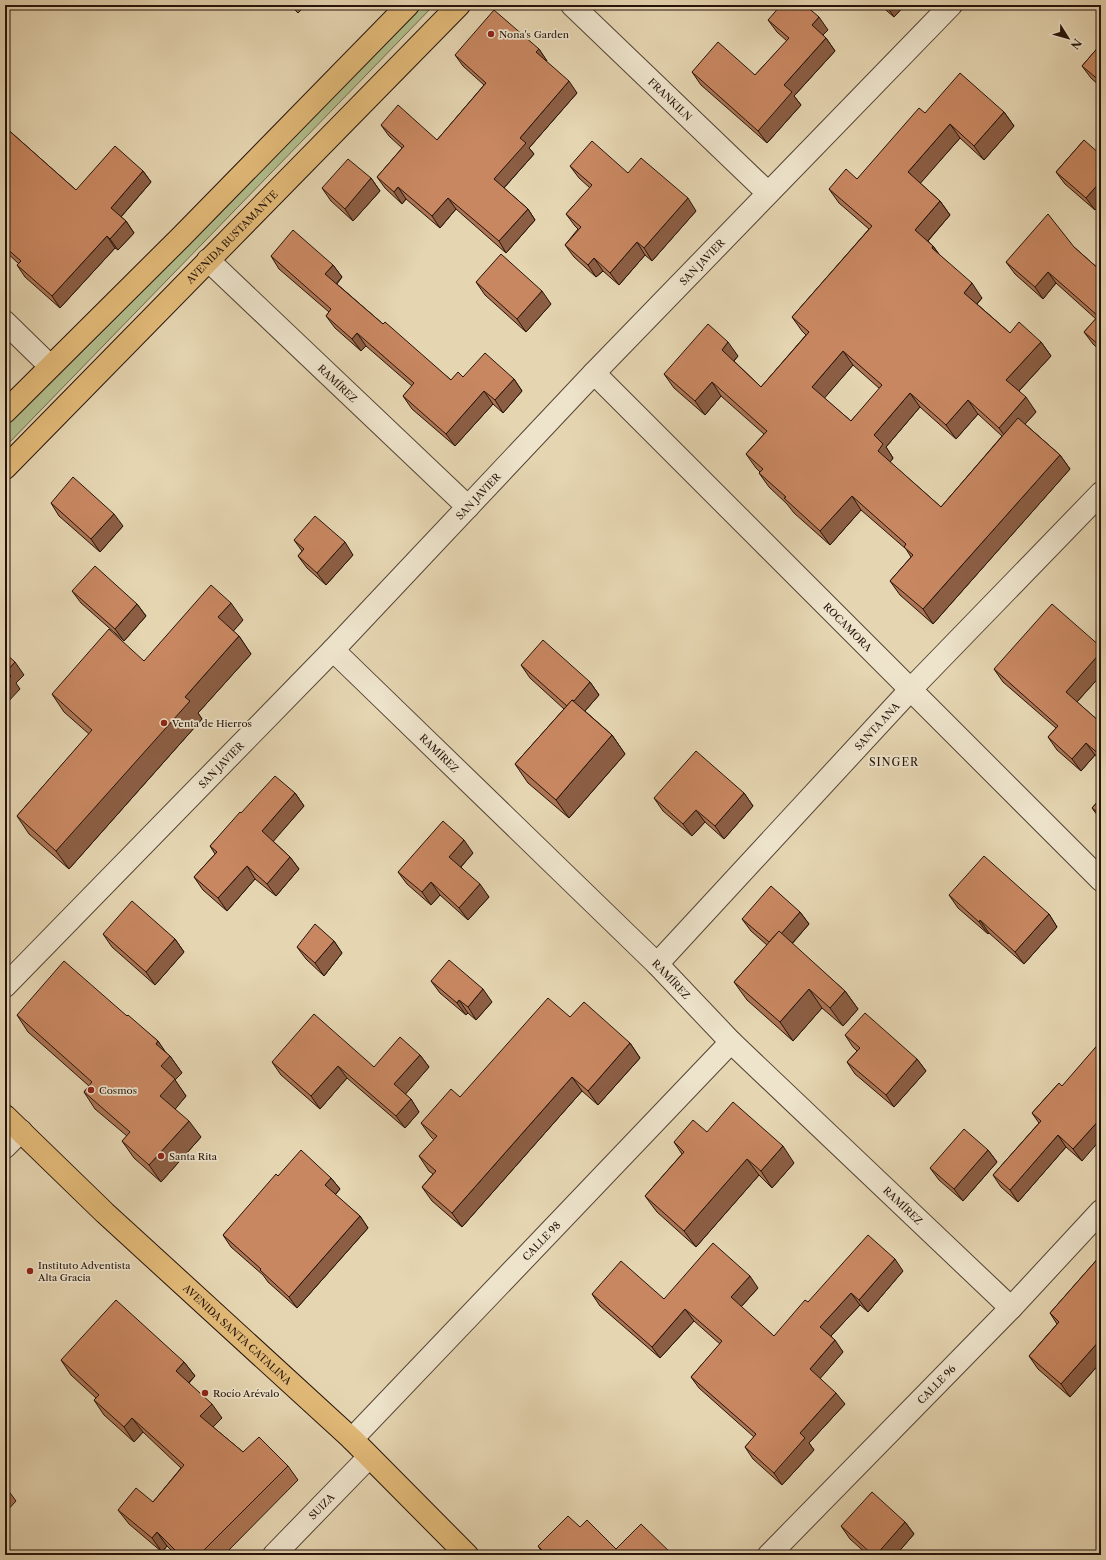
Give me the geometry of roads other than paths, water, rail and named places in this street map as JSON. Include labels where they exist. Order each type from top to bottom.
[{"type":"main road","points":[[5,412],[182,236],[408,5]]},
{"type":"main road","name":"AVENIDA BUSTAMANTE","points":[[5,468],[459,5]]},
{"type":"main road","name":"AVENIDA SANTA CATALINA","points":[[5,1116],[105,1213],[352,1439],[467,1555]]},
{"type":"street","name":"FRANKILN","points":[[572,5],[768,193]]},
{"type":"street","name":"SAN JAVIER","points":[[5,986],[333,650],[594,373],[951,5]]},
{"type":"street","name":"RAMÍREZ","points":[[208,260],[468,507]]},
{"type":"street","points":[[5,322],[50,366]]},
{"type":"street","name":"ROCAMORA","points":[[594,373],[1101,880]]},
{"type":"street","name":"SANTA ANA","points":[[657,964],[911,689],[1101,493]]},
{"type":"street","name":"RAMÍREZ","points":[[333,650],[657,964],[731,1042],[1011,1308]]},
{"type":"street","name":"CALLE 98","points":[[352,1439],[731,1042]]},
{"type":"street","points":[[5,1147],[21,1131]]},
{"type":"street","name":"CALLE 96","points":[[769,1555],[1011,1308],[1101,1211]]},
{"type":"street","name":"SUIZA","points":[[274,1555],[369,1457]]},
{"type":"place","name":"Nona's Garden","points":[[491,34]]},
{"type":"place","name":"Venta de Hierros","points":[[164,723]]},
{"type":"place","name":"Cosmos","points":[[91,1090]]},
{"type":"place","name":"Santa Rita","points":[[161,1156]]},
{"type":"place","name":"Instituto Adventista Alta Gracia","points":[[30,1271]]},
{"type":"place","name":"Rocío Arévalo","points":[[205,1393]]},
{"type":"district","name":"SINGER","points":[[894,762]]}]
